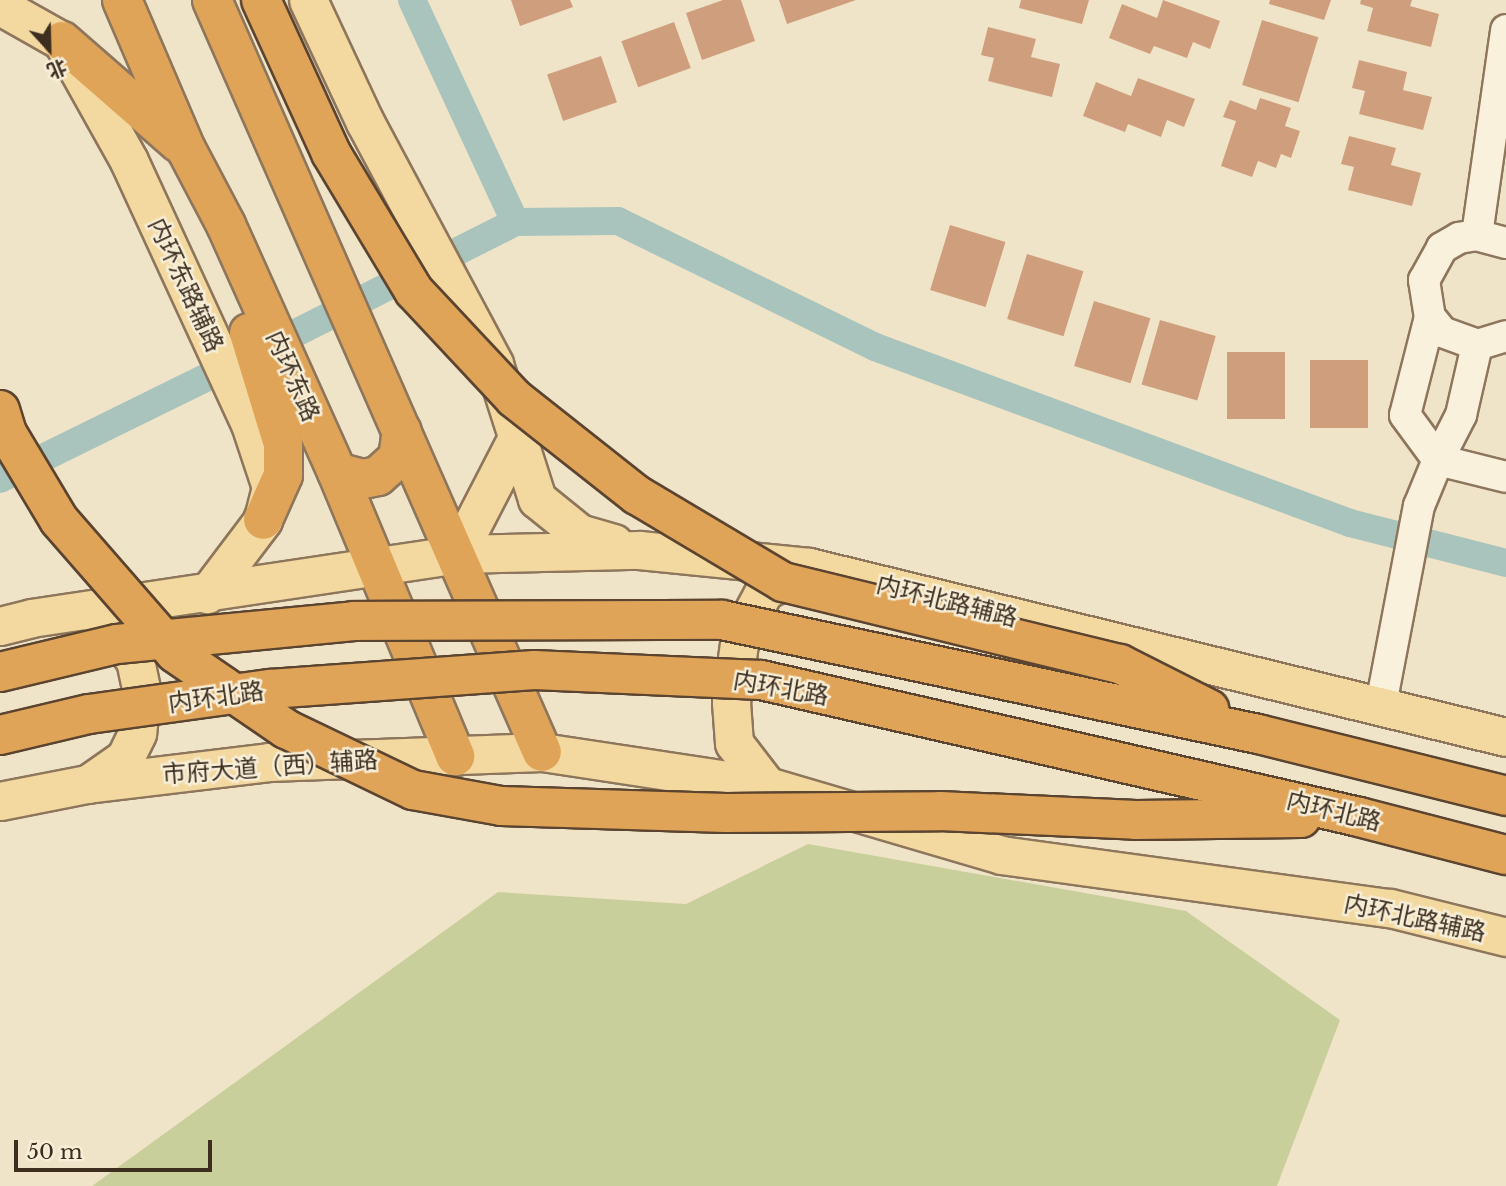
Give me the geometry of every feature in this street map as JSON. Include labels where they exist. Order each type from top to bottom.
[{"type":"highway","name":"内环东路","points":[[122,0],[186,149],[226,225],[304,404],[337,472],[455,756]]},
{"type":"highway","points":[[212,0],[299,190],[542,752]]},
{"type":"highway","points":[[261,0],[331,153],[414,291],[514,398],[637,495],[783,582],[1120,664],[1258,734]]},
{"type":"highway","points":[[62,41],[186,149],[283,444],[283,475],[263,520]]},
{"type":"highway","points":[[0,410],[7,433],[59,520],[175,653],[286,729],[413,790],[500,806],[712,813],[940,811],[1136,820],[1359,817]]},
{"type":"highway","points":[[337,472],[363,479],[378,476],[398,458],[402,431]]},
{"type":"highway","points":[[0,672],[117,644],[354,621],[722,620],[1258,734],[1506,796]]},
{"type":"highway","name":"内环北路","points":[[0,735],[89,714],[270,689],[534,670],[761,680],[1359,817],[1506,855]]},
{"type":"main road","points":[[308,0],[365,121],[494,364],[519,434],[537,499],[579,533],[639,550]]},
{"type":"main road","points":[[0,6],[62,41]]},
{"type":"main road","name":"内环东路辅路","points":[[62,41],[129,161],[250,424],[271,487],[263,520],[207,594]]},
{"type":"main road","points":[[457,554],[519,434]]},
{"type":"main road","name":"内环北路辅路","points":[[378,567],[457,554],[639,550],[809,567],[1380,710],[1506,737]]},
{"type":"main road","points":[[15,622],[378,567]]},
{"type":"main road","points":[[767,786],[734,743],[731,702],[740,636],[764,591],[809,567]]},
{"type":"main road","points":[[15,622],[88,621],[116,634],[135,660],[142,693],[137,733],[125,758],[88,784]]},
{"type":"main road","name":"内环北路辅路","points":[[542,752],[767,786],[1001,855],[1391,908],[1506,937]]},
{"type":"main road","name":"市府大道（西）辅路","points":[[0,801],[88,784],[269,762],[542,752]]},
{"type":"street","points":[[1477,235],[1506,36]]},
{"type":"street","points":[[1506,243],[1477,235],[1442,248],[1430,263],[1424,280],[1430,317],[1405,415],[1438,460],[1506,477]]},
{"type":"street","points":[[1430,317],[1458,341],[1477,345],[1506,336]]},
{"type":"street","points":[[1380,710],[1419,506],[1461,415],[1477,345]]},
{"type":"green space","points":[[808,844],[1186,911],[1340,1020],[1277,1186],[92,1186],[498,892],[686,904]]},
{"type":"building","points":[[511,0],[570,0],[573,7],[520,26]]},
{"type":"building","points":[[723,0],[741,0],[755,41],[702,60],[686,13]]},
{"type":"building","points":[[779,0],[856,0],[787,24]]},
{"type":"building","points":[[1021,0],[1089,0],[1082,24],[1019,8]]},
{"type":"building","points":[[1163,0],[1220,21],[1210,49],[1193,42],[1187,58],[1154,46],[1150,54],[1109,38],[1122,4],[1157,18]]},
{"type":"building","points":[[1270,0],[1331,0],[1324,20],[1269,4]]},
{"type":"building","points":[[1361,0],[1412,0],[1410,6],[1439,14],[1431,47],[1367,31],[1373,8],[1360,4]]},
{"type":"building","points":[[1262,20],[1318,37],[1299,102],[1242,85]]},
{"type":"building","points":[[674,22],[691,68],[638,87],[621,41]]},
{"type":"building","points":[[988,27],[1036,39],[1031,57],[1060,64],[1052,97],[988,81],[994,58],[981,55]]},
{"type":"building","points":[[601,56],[617,102],[563,121],[547,75]]},
{"type":"building","points":[[1359,60],[1407,72],[1403,90],[1432,97],[1423,130],[1359,114],[1365,91],[1352,88]]},
{"type":"building","points":[[1138,78],[1195,99],[1184,127],[1167,120],[1161,137],[1128,124],[1125,132],[1083,116],[1096,82],[1131,96]]},
{"type":"building","points":[[1260,98],[1291,108],[1285,126],[1300,131],[1291,158],[1281,154],[1276,168],[1258,161],[1252,177],[1221,166],[1236,121],[1223,117],[1230,100],[1256,110]]},
{"type":"building","points":[[1349,136],[1396,148],[1391,165],[1421,173],[1412,206],[1348,190],[1354,167],[1341,164]]},
{"type":"building","points":[[950,225],[1005,242],[986,307],[930,290]]},
{"type":"building","points":[[1027,254],[1083,271],[1064,336],[1007,319]]},
{"type":"building","points":[[1094,301],[1150,318],[1131,383],[1074,366]]},
{"type":"building","points":[[1160,320],[1216,336],[1197,400],[1142,384]]},
{"type":"building","points":[[1227,352],[1285,352],[1285,419],[1227,419]]},
{"type":"building","points":[[1310,360],[1368,360],[1368,428],[1310,428]]},
{"type":"waterway","points":[[412,0],[515,222]]},
{"type":"waterway","points":[[270,346],[515,222],[618,221],[875,347],[1350,523],[1506,563]]},
{"type":"waterway","points":[[0,479],[240,361]]}]
